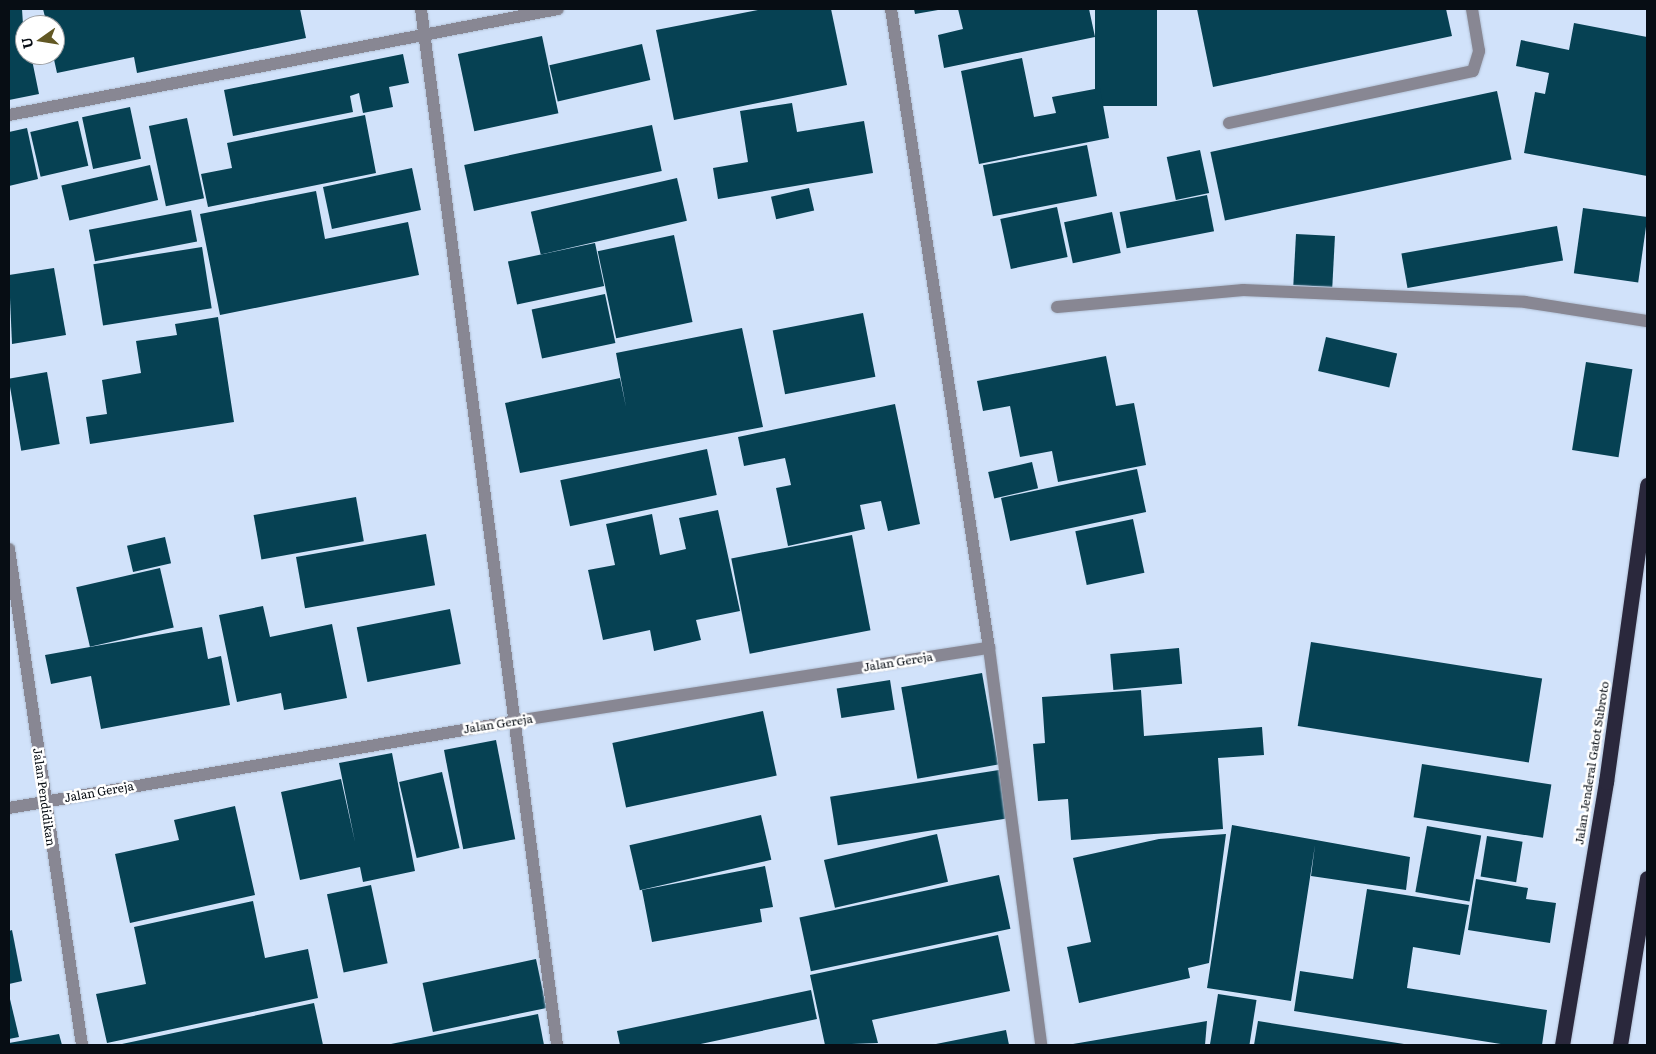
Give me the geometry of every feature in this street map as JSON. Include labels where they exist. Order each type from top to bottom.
[{"type":"highway","name":"Jalan Jenderal Gatot Subroto","points":[[1562,1045],[1606,782],[1647,485]]},
{"type":"highway","points":[[1620,1045],[1647,883]]},
{"type":"street","points":[[421,9],[516,721],[557,1045]]},
{"type":"street","points":[[9,115],[558,9]]},
{"type":"street","points":[[891,9],[989,648],[1041,1045]]},
{"type":"street","points":[[1229,123],[1473,71],[1479,50],[1472,9]]},
{"type":"street","points":[[1057,308],[1243,290],[1525,302],[1647,321]]},
{"type":"street","name":"Jalan Pendidikan","points":[[9,549],[44,801],[82,1045]]},
{"type":"street","name":"Jalan Gereja","points":[[9,808],[516,721],[989,648]]},
{"type":"building","points":[[9,9],[22,9],[22,15],[15,15],[15,65],[33,65],[39,94],[9,100]]},
{"type":"building","points":[[43,9],[300,9],[306,38],[137,73],[134,57],[57,73],[55,65],[65,65],[65,15],[44,15]]},
{"type":"building","points":[[763,9],[831,9],[847,85],[674,120],[656,30]]},
{"type":"building","points":[[914,9],[938,9],[938,10],[915,14]]},
{"type":"building","points":[[958,9],[1089,9],[1095,37],[944,68],[938,35],[963,29]]},
{"type":"building","points":[[1095,9],[1157,9],[1157,106],[1095,106]]},
{"type":"building","points":[[1197,9],[1446,9],[1452,36],[1213,87]]},
{"type":"building","points":[[1574,23],[1647,37],[1647,176],[1524,153],[1535,92],[1545,94],[1549,73],[1516,66],[1521,40],[1569,50]]},
{"type":"building","points":[[542,36],[558,113],[474,131],[458,54]]},
{"type":"building","points":[[642,44],[650,80],[558,101],[549,65]]},
{"type":"building","points":[[403,54],[409,83],[389,87],[393,107],[363,113],[359,93],[350,96],[353,112],[233,136],[224,90]]},
{"type":"building","points":[[1022,58],[1034,117],[1056,113],[1052,97],[1100,88],[1109,138],[979,164],[961,71]]},
{"type":"building","points":[[1497,91],[1512,159],[1225,220],[1210,152]]},
{"type":"building","points":[[792,103],[797,132],[864,121],[873,173],[718,199],[713,168],[748,162],[740,111]]},
{"type":"building","points":[[130,107],[141,159],[93,169],[82,117]]},
{"type":"building","points":[[365,115],[376,173],[208,207],[201,174],[232,168],[227,143]]},
{"type":"building","points":[[187,118],[204,198],[166,206],[149,126]]},
{"type":"building","points":[[78,121],[88,166],[41,177],[30,132]]},
{"type":"building","points":[[652,125],[662,171],[474,211],[464,165]]},
{"type":"building","points":[[27,128],[38,179],[9,186],[9,132]]},
{"type":"building","points":[[1087,145],[1097,196],[993,216],[983,165]]},
{"type":"building","points":[[1200,150],[1209,193],[1176,200],[1167,157]]},
{"type":"building","points":[[150,165],[158,200],[69,221],[61,185]]},
{"type":"building","points":[[412,168],[421,210],[332,229],[323,187]]},
{"type":"building","points":[[677,178],[687,221],[541,255],[531,212]]},
{"type":"building","points":[[809,188],[814,210],[776,219],[771,197]]},
{"type":"building","points":[[316,191],[325,239],[408,222],[419,275],[220,315],[200,214]]},
{"type":"building","points":[[1207,195],[1214,231],[1127,248],[1120,212]]},
{"type":"building","points":[[1057,207],[1068,257],[1011,269],[1000,219]]},
{"type":"building","points":[[1583,208],[1647,217],[1638,282],[1574,273]]},
{"type":"building","points":[[191,210],[197,241],[95,261],[89,230]]},
{"type":"building","points":[[1112,212],[1121,253],[1073,263],[1064,222]]},
{"type":"building","points":[[1557,226],[1563,260],[1407,288],[1401,253]]},
{"type":"building","points":[[1296,234],[1335,236],[1332,287],[1293,285]]},
{"type":"building","points":[[674,235],[693,322],[616,338],[598,251]]},
{"type":"building","points":[[595,243],[604,286],[517,305],[508,262]]},
{"type":"building","points":[[202,247],[212,308],[103,325],[93,264]]},
{"type":"building","points":[[54,268],[66,335],[12,344],[9,275]]},
{"type":"building","points":[[605,294],[615,343],[542,359],[532,310]]},
{"type":"building","points":[[863,313],[875,377],[785,394],[773,331]]},
{"type":"building","points":[[218,317],[234,422],[90,444],[86,417],[107,414],[102,380],[141,373],[136,341],[177,335],[175,324]]},
{"type":"building","points":[[742,328],[763,427],[520,473],[505,403],[620,378],[626,407],[616,353]]},
{"type":"building","points":[[1326,337],[1397,353],[1389,388],[1318,371]]},
{"type":"building","points":[[1106,356],[1116,406],[1134,403],[1146,465],[1058,482],[1052,451],[1020,457],[1010,406],[983,411],[977,381]]},
{"type":"building","points":[[1586,362],[1632,369],[1618,457],[1572,450]]},
{"type":"building","points":[[47,372],[60,444],[21,451],[9,379]]},
{"type":"building","points":[[895,404],[920,524],[888,531],[881,501],[860,505],[865,529],[788,546],[776,488],[791,485],[785,458],[744,466],[738,437]]},
{"type":"building","points":[[707,449],[717,495],[570,526],[560,480]]},
{"type":"building","points":[[1032,462],[1038,488],[994,498],[988,472]]},
{"type":"building","points":[[1137,469],[1146,512],[1010,541],[1001,498]]},
{"type":"building","points":[[356,497],[364,541],[261,559],[254,515]]},
{"type":"building","points":[[718,510],[740,611],[696,620],[701,640],[654,651],[650,630],[603,640],[588,570],[615,565],[606,524],[652,514],[660,555],[686,549],[679,518]]},
{"type":"building","points":[[1133,519],[1144,573],[1087,585],[1075,531]]},
{"type":"building","points":[[426,534],[435,585],[305,608],[296,557]]},
{"type":"building","points":[[852,535],[871,630],[750,654],[731,558]]},
{"type":"building","points":[[165,537],[171,563],[133,572],[127,546]]},
{"type":"building","points":[[160,568],[174,627],[90,647],[76,587]]},
{"type":"building","points":[[263,606],[270,637],[332,624],[347,698],[284,710],[281,693],[237,702],[219,615]]},
{"type":"building","points":[[450,609],[461,664],[367,682],[357,627]]},
{"type":"building","points":[[202,627],[208,659],[221,656],[230,705],[101,729],[91,676],[51,684],[45,655]]},
{"type":"building","points":[[1311,642],[1542,679],[1529,763],[1298,726]]},
{"type":"building","points":[[1179,648],[1182,684],[1113,690],[1110,654]]},
{"type":"building","points":[[982,673],[998,765],[917,779],[901,687]]},
{"type":"building","points":[[890,680],[895,710],[841,718],[837,688]]},
{"type":"building","points":[[1141,690],[1144,736],[1262,727],[1264,755],[1218,758],[1223,829],[1071,840],[1068,799],[1038,801],[1033,744],[1045,743],[1042,697]]},
{"type":"building","points":[[763,711],[777,776],[626,808],[612,743]]},
{"type":"building","points":[[496,740],[515,839],[463,849],[444,750]]},
{"type":"building","points":[[392,753],[415,871],[363,882],[360,867],[300,880],[281,792],[341,779],[355,842],[339,763]]},
{"type":"building","points":[[1422,764],[1551,784],[1543,838],[1414,817]]},
{"type":"building","points":[[999,770],[1007,818],[838,845],[830,797]]},
{"type":"building","points":[[442,772],[460,848],[417,858],[399,782]]},
{"type":"building","points":[[235,806],[255,895],[130,923],[115,854],[179,840],[174,820]]},
{"type":"building","points":[[761,815],[771,860],[640,890],[629,845]]},
{"type":"building","points":[[1232,825],[1410,857],[1406,890],[1311,876],[1315,845],[1291,1001],[1207,988]]},
{"type":"building","points":[[1427,826],[1481,836],[1470,902],[1415,892]]},
{"type":"building","points":[[937,834],[948,882],[835,908],[824,860]]},
{"type":"building","points":[[1226,834],[1209,963],[1188,968],[1190,978],[1079,1003],[1067,947],[1091,942],[1073,858],[1159,839]]},
{"type":"building","points":[[1487,836],[1523,842],[1516,882],[1481,876]]},
{"type":"building","points":[[765,866],[773,907],[760,909],[762,922],[652,942],[642,890]]},
{"type":"building","points":[[999,875],[1010,929],[811,971],[799,917]]},
{"type":"building","points":[[1476,879],[1528,888],[1526,899],[1556,903],[1550,943],[1468,930]]},
{"type":"building","points":[[371,885],[388,963],[344,973],[327,894]]},
{"type":"building","points":[[1367,889],[1469,905],[1460,955],[1413,947],[1407,988],[1547,1010],[1542,1045],[1507,1045],[1294,1011],[1300,971],[1353,979]]},
{"type":"building","points":[[253,901],[265,958],[308,949],[318,998],[107,1043],[96,994],[146,984],[134,927]]},
{"type":"building","points":[[12,930],[22,981],[9,984],[9,931]]},
{"type":"building","points":[[998,935],[1010,991],[872,1020],[878,1043],[825,1045],[810,975]]},
{"type":"building","points":[[536,959],[546,1008],[433,1032],[423,983]]},
{"type":"building","points":[[811,990],[817,1019],[696,1045],[620,1045],[617,1031]]},
{"type":"building","points":[[1218,994],[1257,1000],[1249,1045],[1210,1045]]},
{"type":"building","points":[[9,995],[19,1037],[9,1039]]},
{"type":"building","points":[[314,1003],[323,1045],[122,1045],[122,1044]]},
{"type":"building","points":[[538,1014],[544,1045],[391,1045],[391,1044]]},
{"type":"building","points":[[1207,1021],[1205,1045],[1073,1045],[1073,1044]]},
{"type":"building","points":[[1258,1021],[1404,1044],[1404,1045],[1254,1045]]},
{"type":"building","points":[[1006,1030],[1009,1045],[936,1044]]},
{"type":"building","points":[[59,1034],[62,1045],[9,1045],[9,1043]]}]
